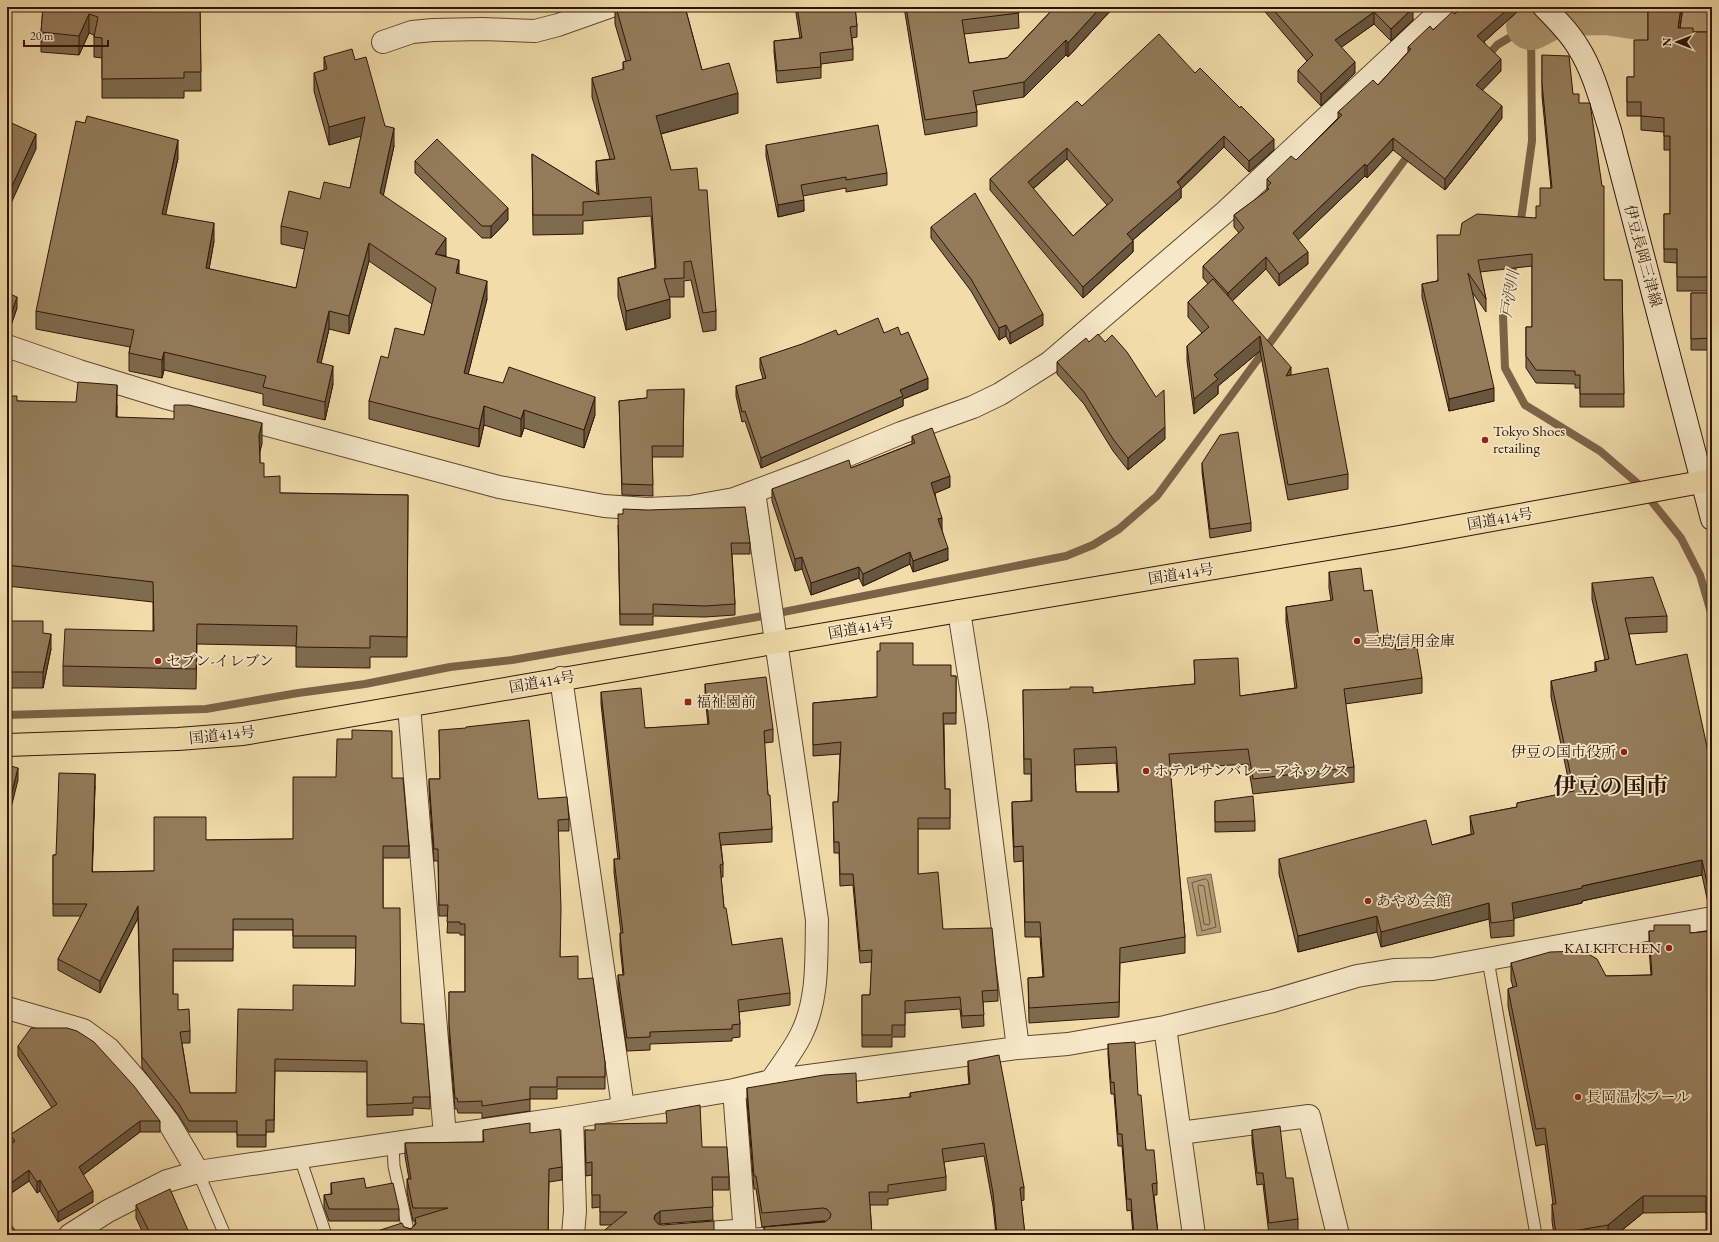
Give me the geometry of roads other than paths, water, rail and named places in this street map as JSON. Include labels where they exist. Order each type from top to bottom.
[{"type":"highway","name":"国道414号","points":[[7,745],[178,739],[243,734],[409,706],[776,637],[959,610],[1399,537],[1707,481]]},
{"type":"street","points":[[383,42],[412,32],[433,30],[482,29],[535,31],[558,25],[609,7]]},
{"type":"street","points":[[7,346],[79,371],[167,398],[462,477],[563,499],[604,506],[647,509],[690,507],[734,499],[814,469],[901,433],[973,407],[1000,394],[1049,363],[1225,212],[1445,7]]},
{"type":"street","name":"伊豆長岡三津線","points":[[1544,7],[1564,28],[1578,46],[1593,76],[1610,130],[1707,481],[1712,519]]},
{"type":"street","points":[[754,492],[817,920],[816,982],[810,1009],[801,1035],[771,1081]]},
{"type":"street","points":[[959,610],[977,726],[1018,1048]]},
{"type":"street","points":[[561,678],[623,1107]]},
{"type":"street","points":[[409,706],[445,1136]]},
{"type":"street","points":[[70,1235],[108,1211],[166,1181],[198,1172],[572,1117],[623,1107],[734,1090],[771,1081],[1018,1048],[1068,1044],[1164,1027],[1273,1001],[1357,976],[1394,970],[1433,969],[1712,918]]},
{"type":"street","points":[[7,1008],[83,1030],[109,1049],[144,1089],[169,1123],[198,1172]]},
{"type":"street","points":[[1164,1027],[1194,1235]]},
{"type":"street","points":[[734,1090],[744,1232]]},
{"type":"street","points":[[1180,1133],[1309,1116],[1338,1235]]},
{"type":"street","points":[[572,1117],[575,1211],[573,1235]]},
{"type":"lane","points":[[1488,960],[1536,1235]]},
{"type":"lane","points":[[393,1144],[394,1166],[410,1235]]},
{"type":"lane","points":[[300,1158],[326,1235]]},
{"type":"lane","points":[[198,1172],[225,1235]]},
{"type":"lane","points":[[691,1229],[744,1232],[792,1231]]},
{"type":"water","points":[[1211,874],[1221,932],[1197,936],[1187,878]]},
{"type":"waterway","name":"戸沢川","points":[[1531,25],[1558,11],[1607,10],[1712,26]]},
{"type":"waterway","points":[[1485,59],[1497,45],[1531,25]]},
{"type":"waterway","name":"戸沢川","points":[[1520,227],[1532,141],[1531,25]]},
{"type":"waterway","points":[[7,715],[206,709],[298,693],[365,684],[450,667],[512,660],[763,616],[1066,556],[1093,545],[1119,529],[1157,496],[1412,150]]},
{"type":"waterway","name":"戸沢川","points":[[1515,258],[1503,316],[1505,368],[1525,405],[1600,451],[1636,482],[1681,538],[1700,575],[1712,616]]},
{"type":"place","name":"Tokyo Shoes retailing","points":[[1485,440]]},
{"type":"place","name":"三島信用金庫","points":[[1357,641]]},
{"type":"place","name":"セブン-イレブン","points":[[158,661]]},
{"type":"place","name":"福祉園前","points":[[688,702]]},
{"type":"place","name":"伊豆の国市役所","points":[[1624,752]]},
{"type":"place","name":"ホテルサンバレー アネックス","points":[[1146,771]]},
{"type":"place","name":"あやめ会館","points":[[1368,901]]},
{"type":"place","name":"KAI KITCHEN","points":[[1669,948]]},
{"type":"place","name":"長岡温水プール","points":[[1578,1097]]},
{"type":"district","name":"伊豆の国市","points":[[1611,786]]}]
